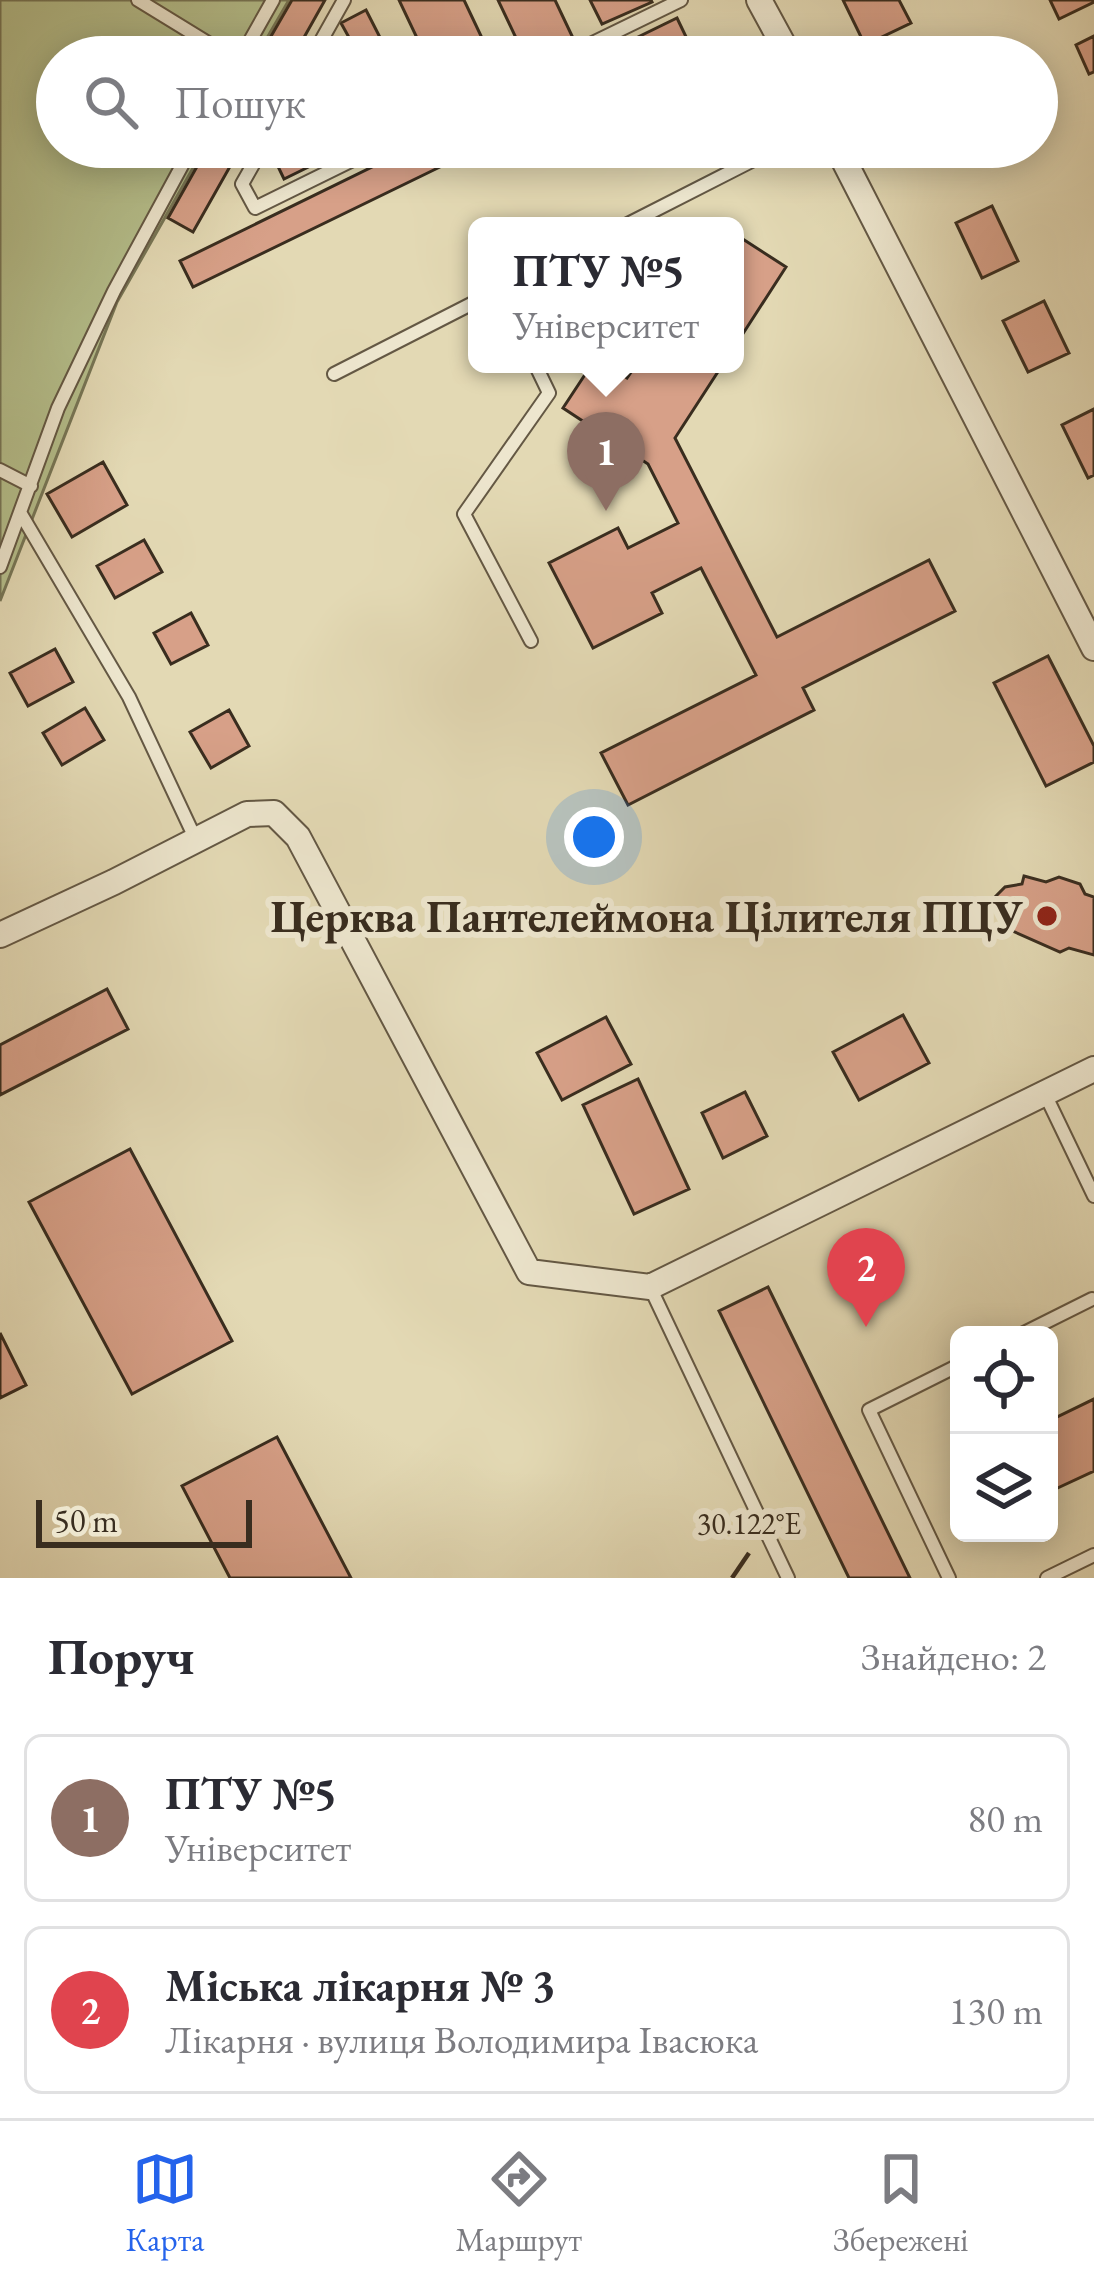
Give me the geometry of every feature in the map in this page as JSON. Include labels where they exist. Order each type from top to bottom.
[{"type":"street","points":[[759,0],[779,36]]},
{"type":"street","points":[[848,168],[1094,649]]},
{"type":"street","points":[[0,934],[247,814],[274,812],[298,837],[529,1272],[650,1287],[1094,1069]]},
{"type":"lane","points":[[138,0],[197,36]]},
{"type":"lane","points":[[253,36],[273,0]]},
{"type":"lane","points":[[324,36],[344,0]]},
{"type":"lane","points":[[606,36],[674,2]]},
{"type":"lane","points":[[0,567],[58,408],[181,168]]},
{"type":"lane","points":[[251,168],[242,184],[255,208],[336,168]]},
{"type":"lane","points":[[642,217],[738,168]]},
{"type":"lane","points":[[334,374],[468,306]]},
{"type":"lane","points":[[531,640],[464,514],[549,393],[540,373]]},
{"type":"lane","points":[[0,470],[31,486]]},
{"type":"lane","points":[[21,514],[129,697],[196,840]]},
{"type":"lane","points":[[1045,1094],[1094,1196]]},
{"type":"lane","points":[[650,1287],[788,1578]]},
{"type":"lane","points":[[1038,1326],[1093,1299]]},
{"type":"lane","points":[[950,1370],[869,1410],[950,1578]]},
{"type":"lane","points":[[1047,1578],[1094,1555]]},
{"type":"green space","points":[[0,0],[289,0],[268,36],[36,36],[36,168],[193,168],[117,302],[0,601]]},
{"type":"building","points":[[292,0],[325,0],[305,36],[271,36]]},
{"type":"building","points":[[399,0],[464,0],[481,36],[416,36]]},
{"type":"building","points":[[498,0],[555,0],[572,36],[515,36]]},
{"type":"building","points":[[590,0],[651,0],[652,2],[602,24]]},
{"type":"building","points":[[843,0],[899,0],[911,23],[884,36],[861,36]]},
{"type":"building","points":[[1050,0],[1094,0],[1094,2],[1059,19]]},
{"type":"building","points":[[366,10],[379,36],[348,36],[341,23]]},
{"type":"building","points":[[677,18],[686,36],[640,36]]},
{"type":"building","points":[[1094,36],[1094,72],[1089,74],[1076,45]]},
{"type":"building","points":[[196,168],[229,168],[193,232],[168,218]]},
{"type":"building","points":[[279,168],[306,168],[284,179]]},
{"type":"building","points":[[370,168],[438,168],[193,287],[180,261]]},
{"type":"building","points":[[992,206],[1018,261],[982,278],[956,223]]},
{"type":"building","points":[[744,240],[786,267],[744,332]]},
{"type":"building","points":[[1044,301],[1069,353],[1028,372],[1003,321]]},
{"type":"building","points":[[586,373],[619,373],[627,378],[631,373],[717,373],[675,438],[777,637],[929,560],[955,611],[803,688],[814,710],[628,805],[601,753],[756,675],[701,568],[652,593],[662,613],[593,648],[549,563],[618,528],[628,548],[678,523],[648,464],[563,408]]},
{"type":"building","points":[[1094,409],[1094,475],[1088,478],[1062,425]]},
{"type":"building","points":[[103,462],[127,505],[72,537],[47,494]]},
{"type":"building","points":[[144,540],[162,572],[115,598],[97,566]]},
{"type":"building","points":[[191,613],[208,645],[171,664],[154,633]]},
{"type":"building","points":[[55,649],[73,682],[28,706],[10,673]]},
{"type":"building","points":[[1048,656],[1094,746],[1094,762],[1046,786],[994,683]]},
{"type":"building","points":[[85,708],[104,740],[62,765],[43,733]]},
{"type":"building","points":[[229,710],[249,746],[211,768],[190,732]]},
{"type":"building","name":"Церква Пантелеймона Цілителя ПЦУ","points":[[1024,876],[1046,882],[1059,877],[1080,884],[1085,894],[1094,897],[1094,955],[1069,948],[1060,952],[1008,929],[1010,924],[997,912],[995,897],[1005,887],[1022,884]]},
{"type":"building","points":[[107,989],[128,1029],[0,1095],[0,1045]]},
{"type":"building","points":[[903,1015],[929,1063],[859,1100],[833,1052]]},
{"type":"building","points":[[606,1017],[631,1064],[562,1100],[537,1053]]},
{"type":"building","points":[[638,1079],[689,1189],[634,1214],[583,1105]]},
{"type":"building","points":[[745,1092],[767,1136],[723,1158],[702,1113]]},
{"type":"building","points":[[130,1149],[232,1341],[132,1394],[29,1202]]},
{"type":"building","points":[[768,1287],[910,1578],[849,1578],[719,1311]]},
{"type":"building","points":[[0,1333],[26,1385],[0,1398]]},
{"type":"building","points":[[1094,1399],[1094,1471],[1058,1488],[1058,1434],[1058,1417]]},
{"type":"building","points":[[277,1437],[351,1578],[230,1578],[182,1486]]},
{"type":"place","name":"ПТУ №5","points":[[606,511]]},
{"type":"place","name":"Церква Пантелеймона Цілителя ПЦУ","points":[[1047,916]]},
{"type":"place","name":"Міська лікарня № 3","points":[[866,1327]]}]
